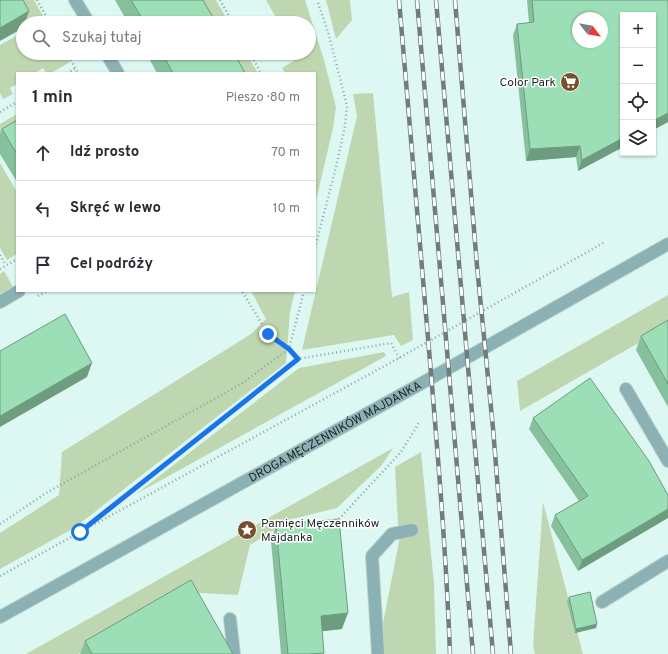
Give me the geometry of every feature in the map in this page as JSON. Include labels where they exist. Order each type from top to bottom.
[{"type":"street","points":[[75,0],[85,16]]},
{"type":"street","points":[[110,60],[117,72]]},
{"type":"street","name":"DROGA MĘCZENNIKÓW MAJDANKA","points":[[0,617],[408,391],[668,244]]},
{"type":"street","points":[[0,302],[17,292]]},
{"type":"street","points":[[626,390],[668,461]]},
{"type":"street","points":[[378,654],[372,556],[392,534],[412,530]]},
{"type":"street","points":[[602,602],[668,561]]},
{"type":"street","points":[[230,619],[234,654]]},
{"type":"path","points":[[37,0],[46,16]]},
{"type":"path","points":[[220,0],[229,16]]},
{"type":"path","points":[[316,244],[336,167],[348,106],[329,35],[317,0]]},
{"type":"path","points":[[71,60],[78,72]]},
{"type":"path","points":[[254,60],[260,72]]},
{"type":"path","points":[[69,72],[76,68]]},
{"type":"path","points":[[0,112],[16,103]]},
{"type":"path","points":[[0,576],[399,358],[605,242]]},
{"type":"path","points":[[0,255],[6,265]]},
{"type":"path","points":[[0,269],[16,260]]},
{"type":"path","points":[[243,292],[268,334],[289,349],[298,359]]},
{"type":"path","points":[[0,524],[46,494],[241,384],[289,349],[304,292]]},
{"type":"path","points":[[80,532],[298,359],[391,343],[399,358]]},
{"type":"path","points":[[339,519],[401,452],[420,421]]},
{"type":"green space","points":[[10,0],[34,0],[43,16],[19,16]]},
{"type":"green space","points":[[191,0],[216,0],[225,16],[200,16]]},
{"type":"green space","points":[[266,0],[305,0],[310,16],[275,16]]},
{"type":"green space","points":[[326,0],[350,0],[352,20],[336,39]]},
{"type":"green space","points":[[316,35],[336,107],[333,128],[316,201],[316,72],[284,72],[282,68],[295,60],[316,60]]},
{"type":"green space","points":[[16,36],[16,60],[69,60],[70,62],[53,72],[45,72],[43,68],[37,72],[16,72],[16,85],[10,88],[13,94],[3,99],[0,93],[0,45]]},
{"type":"green space","points":[[225,60],[250,60],[257,72],[231,72]]},
{"type":"green space","points":[[373,93],[392,297],[409,292],[413,340],[401,346],[394,335],[302,350],[357,116],[353,94]]},
{"type":"green space","points":[[16,115],[16,130],[0,139],[0,124]]},
{"type":"green space","points":[[0,163],[16,190],[16,255],[7,260],[0,248]]},
{"type":"green space","points":[[4,271],[13,287],[0,294],[0,274]]},
{"type":"green space","points":[[252,292],[295,292],[290,312],[286,363],[74,528],[0,569],[0,533],[59,495],[62,452],[251,334],[266,319]]},
{"type":"green space","points":[[668,295],[668,326],[520,411],[517,381]]},
{"type":"green space","points":[[384,352],[386,356],[136,494],[299,368]]},
{"type":"green space","points":[[393,448],[382,465],[337,508],[292,519],[250,545],[238,595],[182,592],[78,654],[26,654]]},
{"type":"green space","points":[[421,452],[434,584],[436,654],[379,654],[381,633],[399,542],[395,467]]},
{"type":"green space","points":[[543,502],[583,654],[535,654],[533,646]]},
{"type":"building","points":[[0,0],[23,0],[29,11],[20,16],[16,16],[16,19],[0,28]]},
{"type":"building","points":[[131,0],[203,0],[212,16],[141,16]]},
{"type":"building","name":"Color Park","points":[[532,0],[668,0],[668,113],[656,119],[656,12],[620,12],[620,140],[582,160],[580,146],[530,149],[517,24],[534,22]]},
{"type":"building","points":[[166,60],[238,60],[244,72],[172,72]]},
{"type":"building","points":[[16,121],[16,152],[2,129]]},
{"type":"building","points":[[65,314],[92,363],[0,416],[0,351]]},
{"type":"building","points":[[668,320],[668,384],[641,336]]},
{"type":"building","points":[[590,378],[649,461],[668,495],[668,509],[582,560],[555,515],[588,496],[533,418]]},
{"type":"building","points":[[339,519],[348,613],[321,616],[324,653],[288,654],[276,525]]},
{"type":"building","points":[[191,580],[233,654],[92,654],[85,641]]},
{"type":"building","points":[[590,592],[597,624],[576,629],[569,597]]},
{"type":"railway","points":[[399,0],[438,457],[450,654]]},
{"type":"railway","points":[[417,0],[473,654]]},
{"type":"railway","points":[[436,0],[493,654]]},
{"type":"railway","points":[[455,0],[477,266],[493,428],[511,654]]},
{"type":"place","name":"Color Park","points":[[570,82]]},
{"type":"place","name":"Pamięci Męczenników Majdanka","points":[[247,530]]},
{"type":"route","points":[[80,532],[298,359],[289,349],[268,334]]}]
